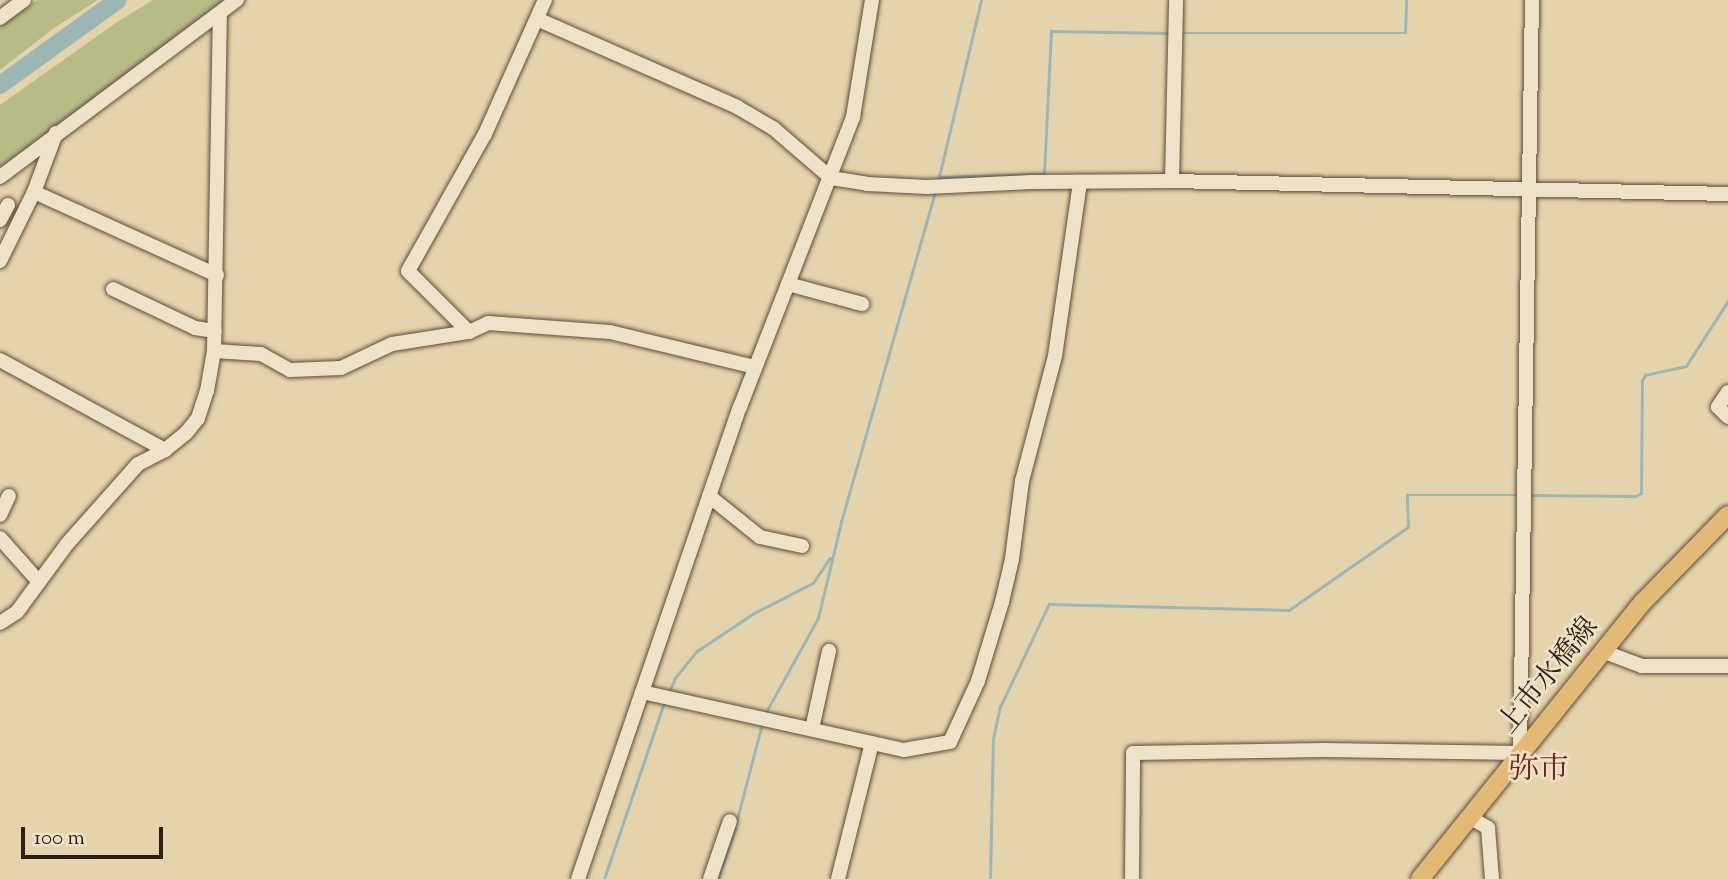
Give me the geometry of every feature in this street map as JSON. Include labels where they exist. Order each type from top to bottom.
[{"type":"main road","name":"上市水橋線","points":[[1420,879],[1642,603],[1728,515]]},
{"type":"street","points":[[0,18],[24,0]]},
{"type":"street","points":[[0,177],[237,0]]},
{"type":"street","points":[[469,332],[408,271],[485,134],[545,0]]},
{"type":"street","points":[[578,879],[755,367],[853,117],[873,0]]},
{"type":"street","points":[[1172,181],[1176,0]]},
{"type":"street","points":[[1132,879],[1133,753],[1324,750],[1520,753],[1532,0]]},
{"type":"street","points":[[0,623],[18,612],[67,544],[138,464],[165,450],[198,418],[207,391],[214,352],[220,15]]},
{"type":"street","points":[[537,19],[737,107],[773,128],[831,178],[927,187],[1172,181],[1728,194]]},
{"type":"street","points":[[0,261],[34,192],[57,132]]},
{"type":"street","points":[[642,692],[904,750],[950,742],[978,681],[1004,592],[1022,481],[1055,356],[1080,182]]},
{"type":"street","points":[[34,192],[216,275]]},
{"type":"street","points":[[0,220],[8,205]]},
{"type":"street","points":[[788,284],[862,304]]},
{"type":"street","points":[[113,289],[195,328],[215,331]]},
{"type":"street","points":[[214,352],[261,354],[290,370],[341,368],[392,344],[469,332],[488,323],[610,332],[755,367]]},
{"type":"street","points":[[0,360],[165,450]]},
{"type":"street","points":[[1728,392],[1718,407],[1728,417]]},
{"type":"street","points":[[0,515],[9,496]]},
{"type":"street","points":[[709,496],[760,537],[802,546]]},
{"type":"street","points":[[0,538],[39,582]]},
{"type":"street","points":[[812,730],[829,651]]},
{"type":"street","points":[[1602,651],[1642,666],[1728,666]]},
{"type":"street","points":[[838,879],[872,743]]},
{"type":"street","points":[[1471,818],[1488,828],[1492,879]]},
{"type":"street","points":[[710,879],[730,821]]},
{"type":"green space","points":[[37,0],[98,0],[54,28],[0,70],[0,27]]},
{"type":"green space","points":[[153,0],[227,0],[0,169],[0,105],[117,22]]},
{"type":"waterway","points":[[0,85],[118,0]]},
{"type":"waterway","points":[[938,181],[981,0]]},
{"type":"waterway","points":[[1179,33],[1405,33],[1406,0]]},
{"type":"waterway","points":[[940,177],[1044,174],[1051,31],[1169,33]]},
{"type":"waterway","points":[[765,714],[818,618],[841,522],[935,191]]},
{"type":"waterway","points":[[1529,495],[1636,496],[1641,493],[1642,381],[1645,375],[1686,366],[1728,301]]},
{"type":"waterway","points":[[990,879],[993,739],[1000,707],[1049,604],[1289,610],[1408,527],[1407,495],[1519,495]]},
{"type":"waterway","points":[[668,694],[675,678],[697,651],[754,613],[813,583],[830,558]]},
{"type":"waterway","points":[[604,879],[664,703]]},
{"type":"waterway","points":[[736,823],[762,724]]},
{"type":"waterway","points":[[718,879],[735,829]]},
{"type":"district","name":"弥市","points":[[1539,771]]}]
